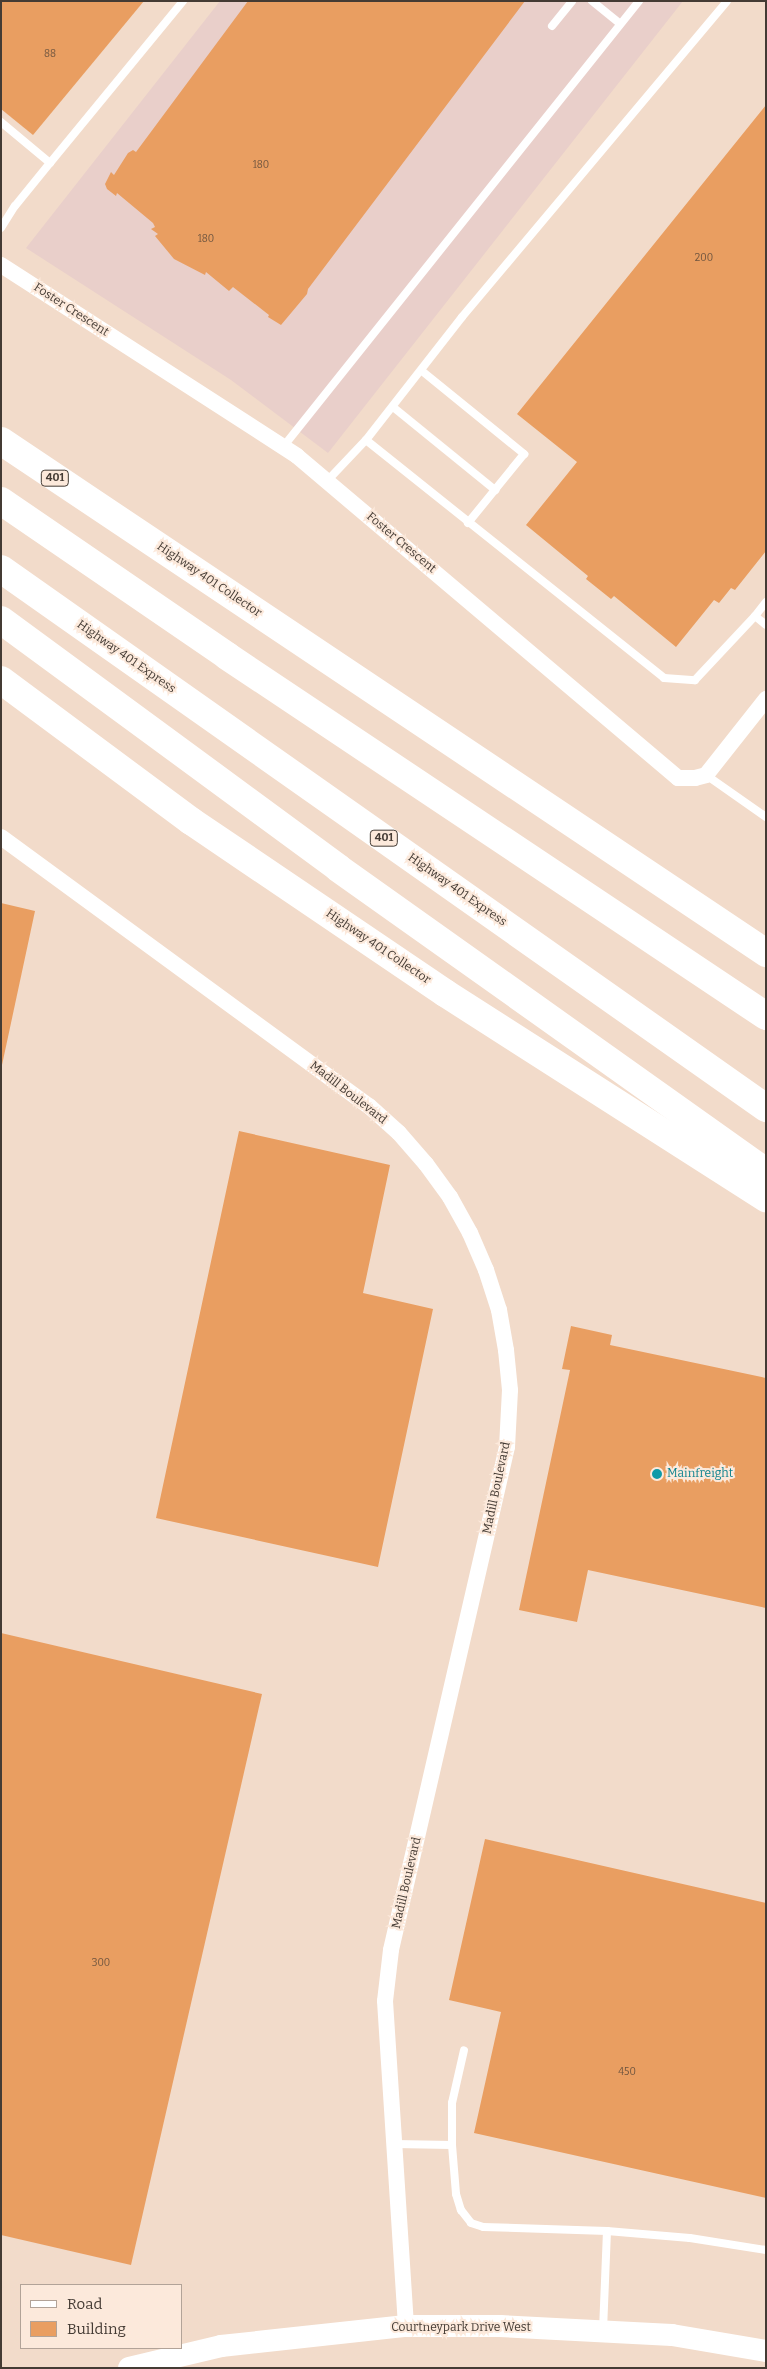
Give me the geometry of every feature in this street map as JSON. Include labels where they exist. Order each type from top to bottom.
[{"type":"highway","name":"Highway 401 Collector","points":[[1,442],[766,953]]},
{"type":"highway","points":[[1,501],[243,667],[766,1016]]},
{"type":"highway","name":"Highway 401 Express","points":[[1,569],[766,1108]]},
{"type":"highway","points":[[1,620],[338,868],[766,1172]]},
{"type":"highway","name":"Highway 401 Collector","points":[[1,680],[191,821],[445,993],[766,1198]]},
{"type":"main road","name":"Courtneypark Drive West","points":[[129,2368],[222,2346],[406,2326],[500,2326],[672,2335],[766,2351]]},
{"type":"street","name":"Foster Crescent","points":[[1,265],[283,447],[328,480],[678,778],[695,778],[706,774]]},
{"type":"street","points":[[706,774],[766,700]]},
{"type":"street","name":"Madill Boulevard","points":[[1,837],[369,1106],[399,1133],[426,1164],[450,1197],[470,1233],[486,1270],[499,1310],[510,1390],[507,1447],[391,1950],[385,2001],[406,2326]]},
{"type":"lane","points":[[1,228],[15,206],[183,1]]},
{"type":"lane","points":[[552,26],[572,1]]},
{"type":"lane","points":[[592,1],[620,24]]},
{"type":"lane","points":[[283,447],[639,1]]},
{"type":"lane","points":[[328,480],[366,440],[422,371],[462,317],[727,1]]},
{"type":"lane","points":[[1,122],[50,164]]},
{"type":"lane","points":[[422,371],[524,454],[468,524]]},
{"type":"lane","points":[[393,407],[495,490]]},
{"type":"lane","points":[[366,440],[468,524],[664,678],[695,680],[766,602]]},
{"type":"lane","points":[[755,616],[766,625]]},
{"type":"lane","points":[[706,774],[766,817]]},
{"type":"lane","points":[[464,2050],[452,2103],[452,2145],[456,2194],[461,2210],[470,2223],[483,2227],[607,2231],[690,2238],[766,2250]]},
{"type":"lane","points":[[394,2144],[452,2145]]},
{"type":"lane","points":[[603,2331],[607,2231]]},
{"type":"shaded area","points":[[220,1],[683,1],[328,453],[231,380],[26,248]]},
{"type":"building","points":[[1,1],[144,1],[33,135],[1,109]]},
{"type":"building","points":[[248,1],[525,1],[308,289],[307,294],[281,325],[268,317],[269,315],[233,287],[229,291],[206,272],[205,275],[174,259],[155,236],[158,234],[151,229],[155,227],[153,223],[117,193],[116,196],[107,189],[105,184],[111,172],[114,175],[128,153],[133,150],[136,152]]},
{"type":"building","points":[[766,105],[766,551],[735,590],[731,588],[719,603],[714,600],[676,647],[614,596],[611,599],[586,579],[588,576],[526,525],[577,462],[517,414]]},
{"type":"building","points":[[1,903],[35,911],[2,1065],[1,1065]]},
{"type":"building","points":[[239,1131],[390,1165],[363,1293],[433,1309],[378,1567],[156,1518]]},
{"type":"building","name":"Mainfreight","points":[[571,1326],[612,1335],[610,1345],[766,1378],[766,1608],[588,1570],[577,1622],[519,1610],[570,1370],[562,1369]]},
{"type":"building","points":[[1,1633],[262,1694],[131,2265],[1,2235]]},
{"type":"building","points":[[485,1839],[766,1903],[766,2198],[474,2133],[501,2012],[449,2000]]},
{"type":"place","name":"Mainfreight","points":[[657,1474]]}]
